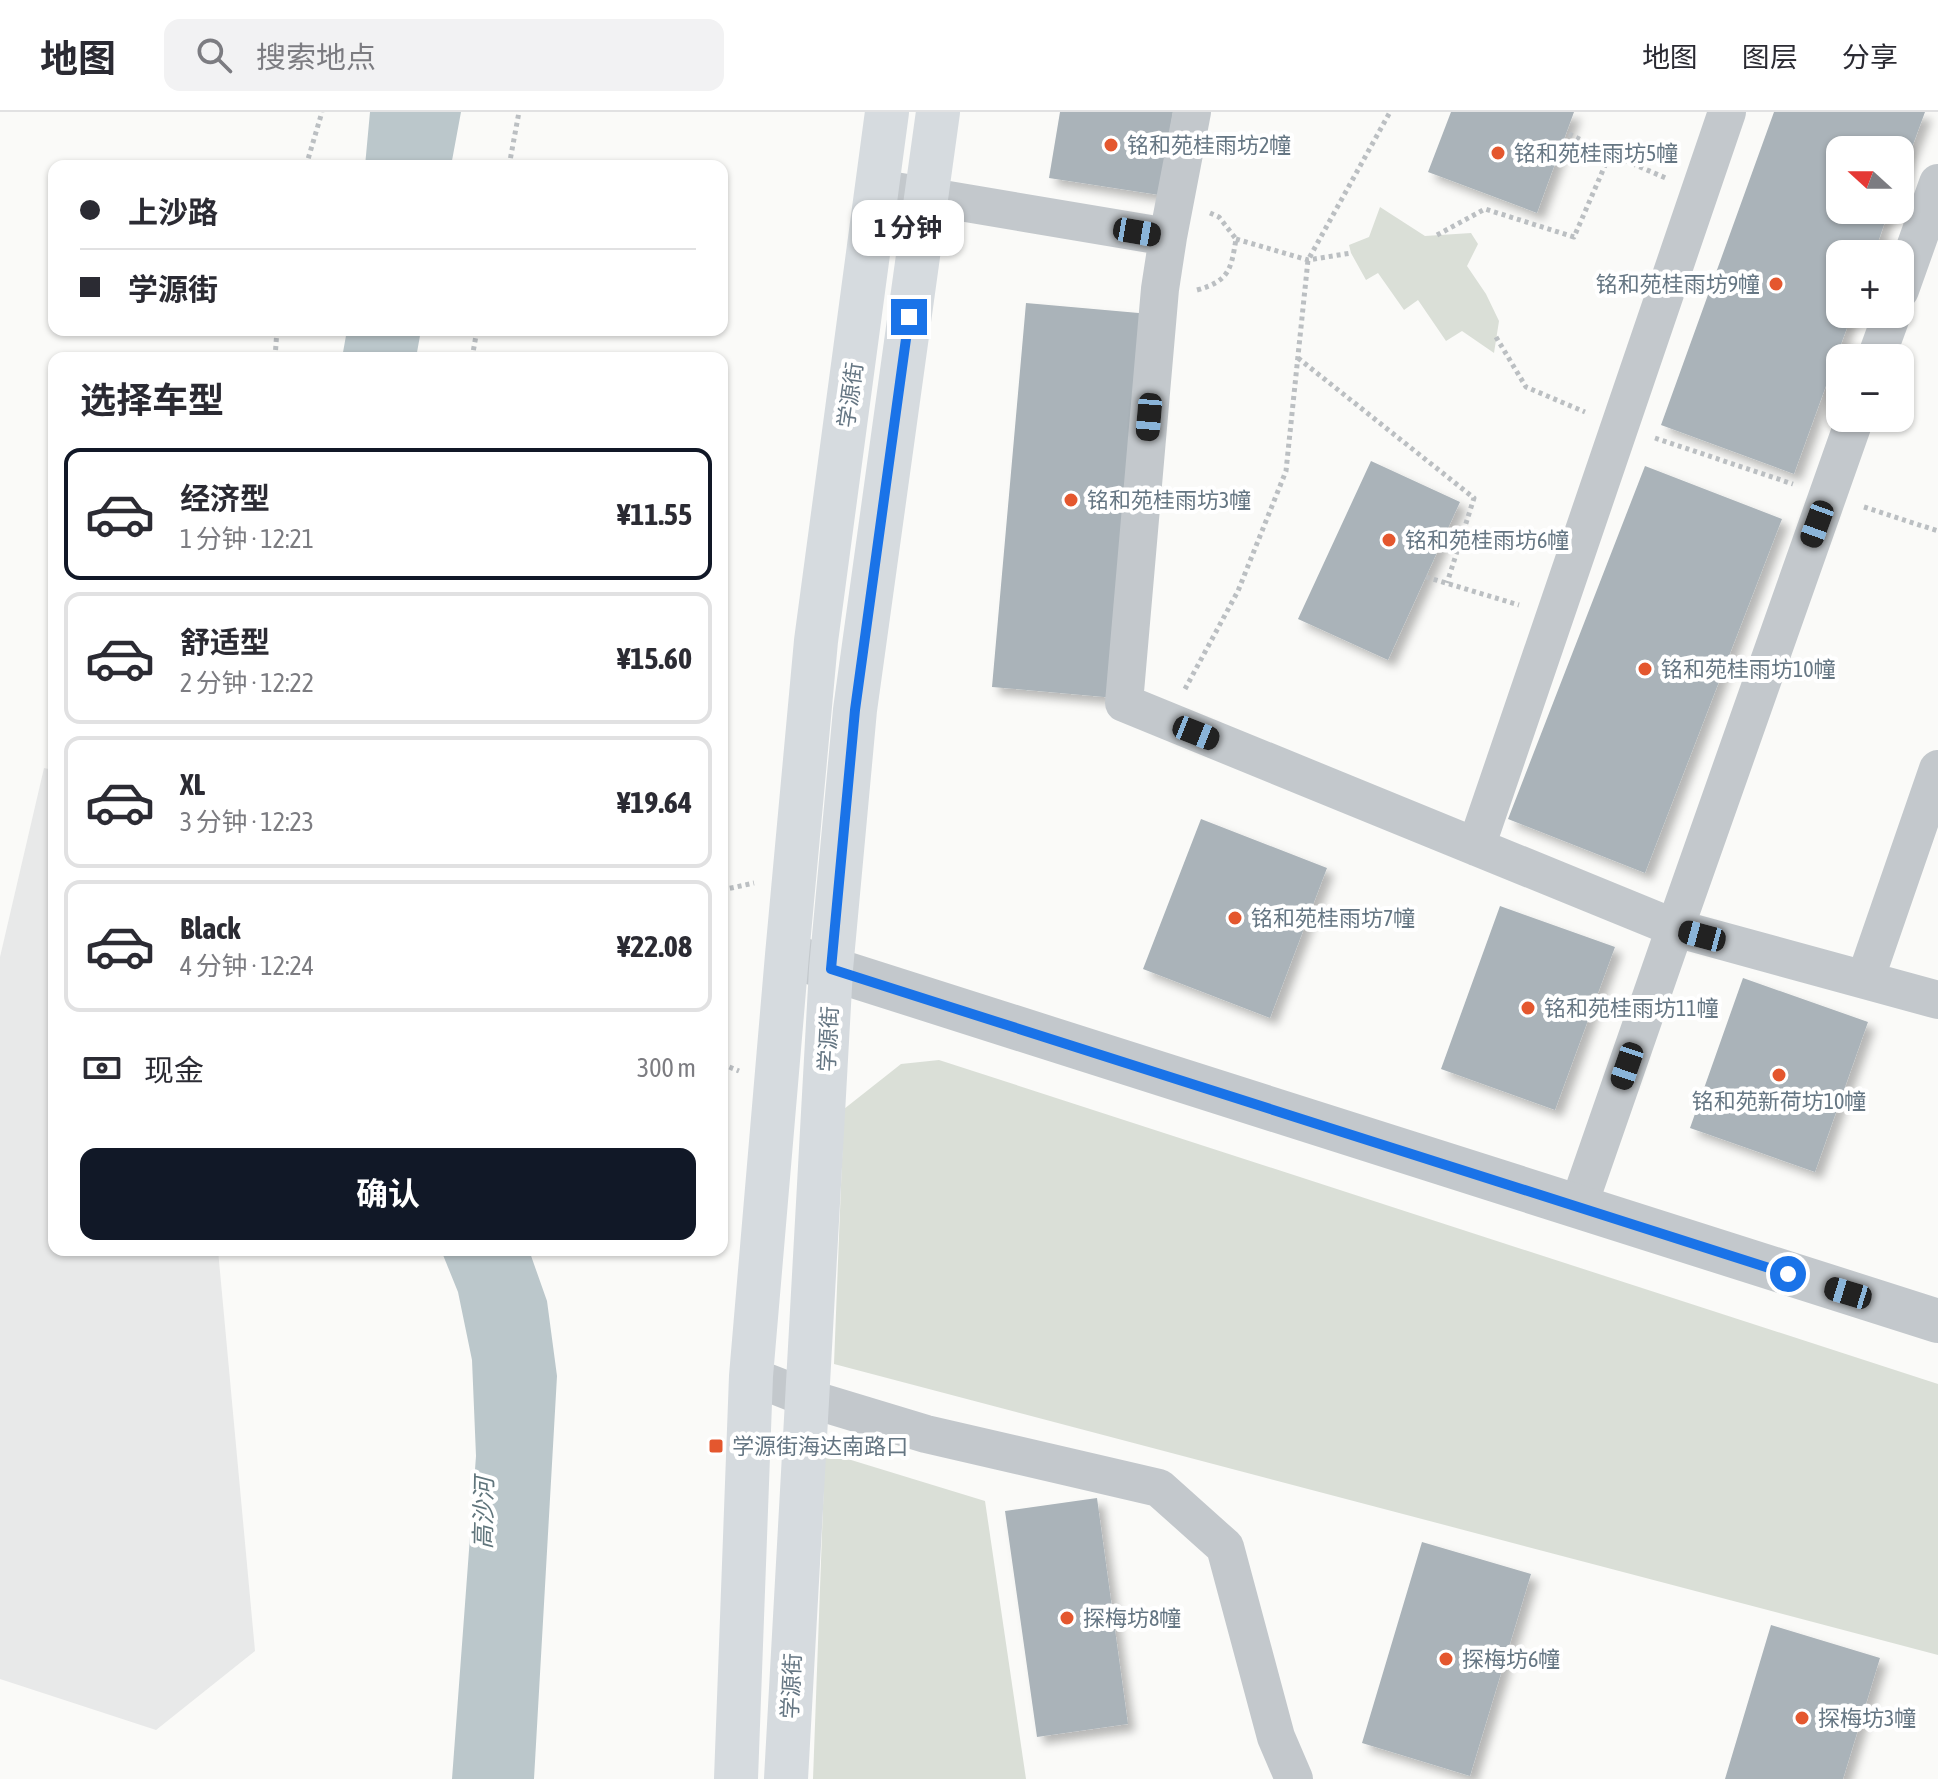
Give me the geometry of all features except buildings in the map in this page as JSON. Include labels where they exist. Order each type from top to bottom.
[{"type":"main road","name":"学源街","points":[[736,1779],[751,1376],[787,955],[816,641],[887,112]]},
{"type":"main road","name":"学源街","points":[[786,1779],[831,969],[855,710],[938,112]]},
{"type":"street","points":[[1192,112],[1160,289],[1124,703],[1675,928],[1938,1000]]},
{"type":"street","points":[[1476,847],[1727,112]]},
{"type":"street","points":[[1914,251],[1938,183]]},
{"type":"street","points":[[877,188],[1168,237]]},
{"type":"street","points":[[1578,1207],[1850,432]]},
{"type":"street","points":[[1865,980],[1938,769]]},
{"type":"street","points":[[787,955],[1938,1321]]},
{"type":"street","points":[[751,1376],[807,1398],[926,1434],[1159,1488],[1225,1547],[1276,1737],[1294,1779]]},
{"type":"path","points":[[308,160],[322,112]]},
{"type":"path","points":[[510,160],[519,112]]},
{"type":"path","points":[[1168,721],[1238,591],[1286,471],[1308,260],[1390,112]]},
{"type":"path","points":[[1567,133],[1700,193]]},
{"type":"path","points":[[1437,235],[1485,209],[1574,237],[1610,154]]},
{"type":"path","points":[[1174,199],[1219,217],[1236,239],[1308,260],[1351,253]]},
{"type":"path","points":[[1160,289],[1196,291],[1216,284],[1232,265],[1236,239]]},
{"type":"path","points":[[1496,337],[1526,387],[1619,426],[1938,531]]},
{"type":"path","points":[[1297,357],[1474,498],[1447,583]]},
{"type":"path","points":[[1426,577],[1555,615]]},
{"type":"shaded area","points":[[1380,207],[1425,236],[1471,233],[1478,244],[1467,266],[1499,321],[1494,353],[1462,331],[1446,341],[1418,300],[1404,310],[1378,273],[1366,280],[1349,245],[1369,237]]},
{"type":"shaded area","points":[[44,768],[48,769],[48,1256],[219,1256],[255,1651],[156,1730],[0,1679],[0,957]]},
{"type":"shaded area","points":[[939,1060],[1938,1384],[1938,1655],[834,1364],[844,1109],[901,1064]]},
{"type":"shaded area","points":[[825,1452],[985,1501],[1026,1779],[813,1779]]},
{"type":"water","points":[[370,112],[461,112],[452,160],[366,160]]},
{"type":"water","points":[[346,336],[420,336],[417,352],[343,352]]},
{"type":"water","name":"高沙河","points":[[443,1256],[531,1256],[547,1301],[557,1376],[534,1779],[452,1779],[476,1456],[472,1360],[458,1292]]},
{"type":"place","name":"铭和苑桂雨坊2幢","points":[[1111,145]]},
{"type":"place","name":"铭和苑桂雨坊5幢","points":[[1498,153]]},
{"type":"place","name":"铭和苑桂雨坊9幢","points":[[1776,284]]},
{"type":"place","name":"铭和苑桂雨坊3幢","points":[[1071,500]]},
{"type":"place","name":"铭和苑桂雨坊6幢","points":[[1389,540]]},
{"type":"place","name":"铭和苑桂雨坊10幢","points":[[1645,669]]},
{"type":"place","name":"铭和苑桂雨坊7幢","points":[[1235,918]]},
{"type":"place","name":"铭和苑桂雨坊11幢","points":[[1528,1008]]},
{"type":"place","name":"铭和苑新荷坊10幢","points":[[1779,1075]]},
{"type":"place","name":"学源街海达南路口","points":[[716,1446]]},
{"type":"place","name":"探梅坊8幢","points":[[1067,1618]]},
{"type":"place","name":"探梅坊6幢","points":[[1446,1659]]},
{"type":"place","name":"探梅坊3幢","points":[[1802,1718]]},
{"type":"route","points":[[909,317],[855,710],[831,969],[1788,1274]]}]
